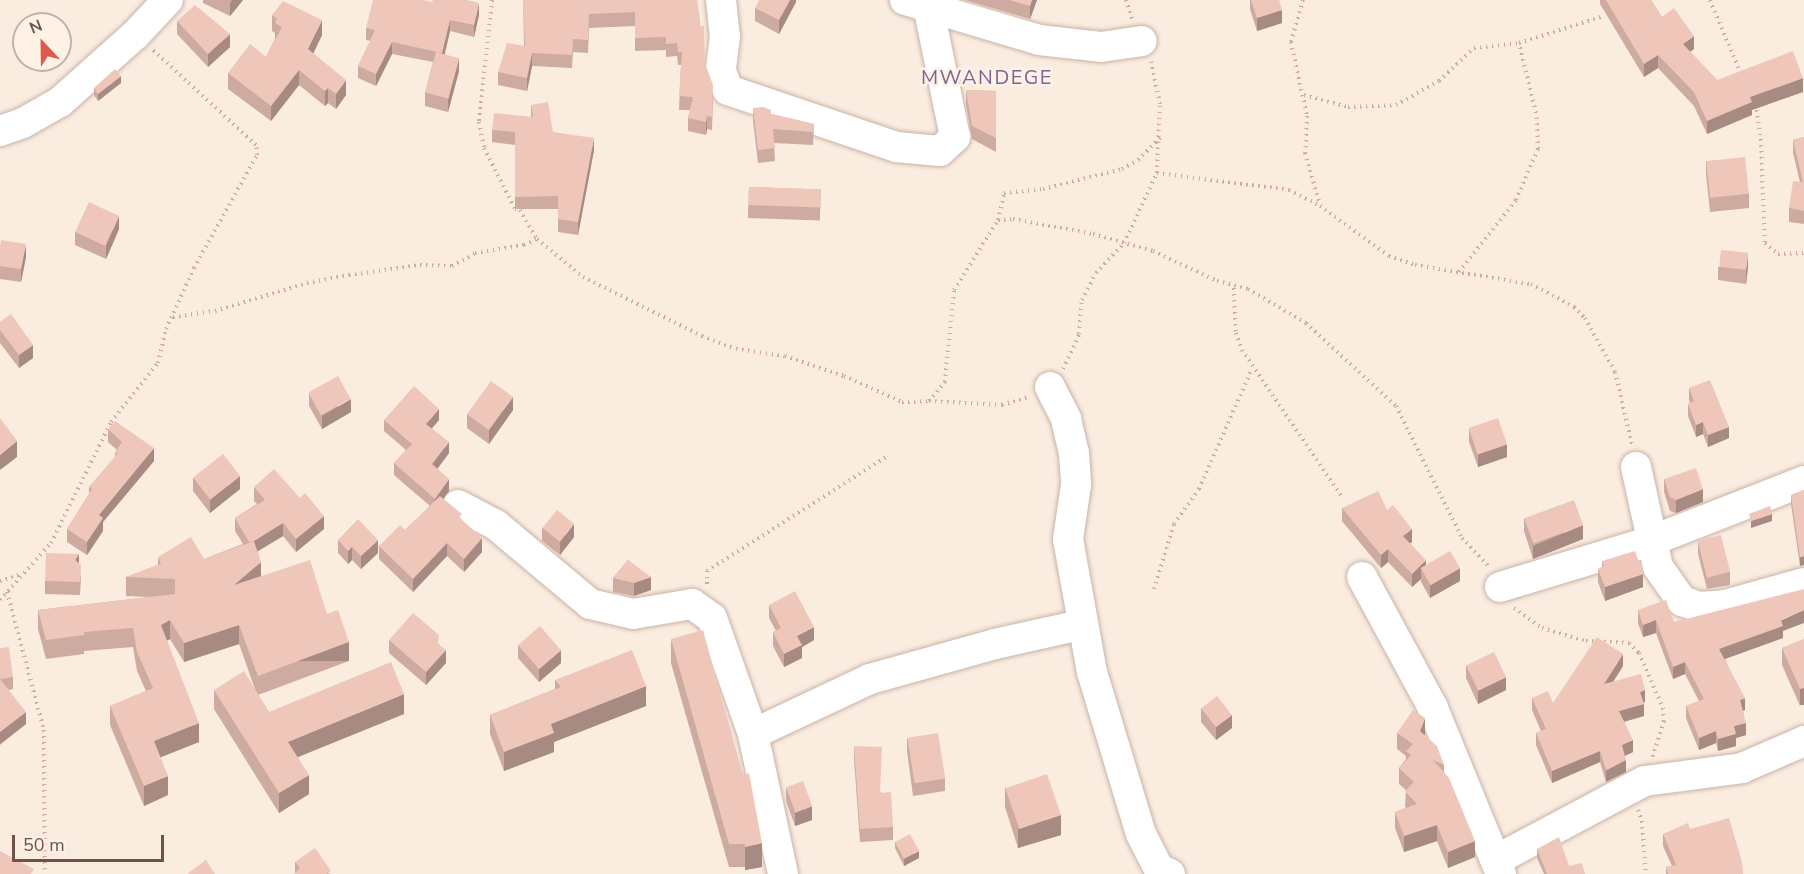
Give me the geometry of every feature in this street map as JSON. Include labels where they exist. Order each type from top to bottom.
[{"type":"street","points":[[721,0],[724,36],[721,70],[728,90],[896,147],[940,151],[955,137],[917,3]]},
{"type":"street","points":[[917,3],[1039,40],[1101,47],[1142,41]]},
{"type":"street","points":[[0,131],[23,123],[60,102],[135,35],[155,4]]},
{"type":"street","points":[[1050,387],[1066,419],[1074,453],[1076,494],[1068,539],[1081,625],[1116,758],[1141,834],[1161,872]]},
{"type":"street","points":[[1636,467],[1658,567],[1671,589],[1682,601],[1699,607],[1725,605],[1804,583]]},
{"type":"street","points":[[1500,587],[1651,541],[1804,481]]},
{"type":"street","points":[[458,505],[496,525],[590,604],[615,612],[633,614],[692,604],[712,618],[753,734],[783,874]]},
{"type":"street","points":[[1362,577],[1432,706],[1500,867],[1637,786],[1742,768],[1804,741]]},
{"type":"street","points":[[753,734],[870,679],[995,644],[1081,625]]},
{"type":"path","points":[[492,0],[479,122],[484,148],[515,209],[520,210],[537,239],[583,277],[702,336],[736,349],[784,356],[844,376],[902,402],[930,401],[1002,405],[1050,387],[1068,361],[1079,334],[1082,300],[1096,273],[1124,243],[1157,173],[1161,138],[1158,82],[1126,0]]},
{"type":"path","points":[[1303,0],[1291,42],[1304,95],[1305,153],[1320,206]]},
{"type":"path","points":[[1710,0],[1736,66],[1748,84]]},
{"type":"path","points":[[1304,95],[1348,107],[1396,105],[1439,81],[1474,48],[1519,43],[1601,17]]},
{"type":"path","points":[[0,600],[51,543],[120,407],[158,363],[172,317],[258,152],[242,131],[135,35]]},
{"type":"path","points":[[1459,272],[1516,200],[1538,148],[1536,113],[1519,43]]},
{"type":"path","points":[[1754,96],[1761,139],[1765,243],[1778,254],[1804,253]]},
{"type":"path","points":[[930,401],[945,382],[954,290],[998,220],[1004,193],[1043,189],[1122,168],[1138,160],[1161,138]]},
{"type":"path","points":[[1157,173],[1289,190],[1320,206],[1389,256],[1459,272],[1531,284],[1574,307],[1585,318],[1615,372],[1636,467]]},
{"type":"path","points":[[998,220],[1013,219],[1153,251],[1234,288],[1248,289],[1319,333],[1396,406],[1462,538],[1488,564],[1517,612],[1542,628],[1586,641],[1629,643],[1640,653],[1655,684],[1664,721],[1637,786],[1646,874]]},
{"type":"path","points":[[172,317],[215,311],[338,277],[395,267],[452,266],[475,253],[524,245],[537,239]]},
{"type":"path","points":[[1234,288],[1236,333],[1252,369],[1342,497]]},
{"type":"path","points":[[1154,589],[1174,524],[1199,489],[1252,369]]},
{"type":"path","points":[[692,604],[710,595],[704,578],[707,571],[889,455]]},
{"type":"path","points":[[0,581],[22,574]]},
{"type":"path","points":[[7,592],[44,730],[45,874]]},
{"type":"building","points":[[373,0],[432,2],[433,0],[467,0],[479,3],[474,25],[450,20],[442,53],[392,42],[376,74],[358,66],[375,30],[366,28]]},
{"type":"building","points":[[523,0],[697,0],[700,26],[704,26],[705,63],[713,85],[712,117],[707,116],[706,122],[688,118],[693,97],[679,96],[682,52],[678,52],[677,43],[666,44],[666,37],[635,38],[635,12],[589,14],[588,40],[573,39],[572,55],[532,53],[527,78],[498,72],[507,43],[525,46]]},
{"type":"building","points":[[759,0],[790,0],[779,20],[755,8]]},
{"type":"building","points":[[1009,0],[1032,0],[1030,6]]},
{"type":"building","points":[[1251,0],[1279,0],[1282,10],[1257,18]]},
{"type":"building","points":[[1606,0],[1651,0],[1662,17],[1674,8],[1694,36],[1683,44],[1717,80],[1793,51],[1803,78],[1750,97],[1752,102],[1707,121],[1694,92],[1658,55],[1644,64]]},
{"type":"building","points":[[283,1],[322,20],[308,49],[346,80],[336,94],[328,88],[325,91],[299,70],[271,106],[228,73],[250,44],[266,57],[282,27],[275,23],[277,19],[272,15]]},
{"type":"building","points":[[195,5],[230,34],[208,54],[177,21]]},
{"type":"building","points":[[436,52],[459,58],[448,99],[425,93]]},
{"type":"building","points":[[115,69],[121,76],[98,94],[94,88]]},
{"type":"building","points":[[966,90],[996,91],[996,138],[972,126]]},
{"type":"building","points":[[548,102],[553,132],[594,138],[578,222],[558,219],[558,196],[515,197],[515,132],[492,130],[494,113],[533,117],[531,105]]},
{"type":"building","points":[[763,107],[771,110],[771,114],[814,124],[813,132],[773,129],[775,148],[758,150],[753,108]]},
{"type":"building","points":[[1804,137],[1804,211],[1789,208],[1793,181],[1803,182],[1793,140]]},
{"type":"building","points":[[1745,157],[1749,194],[1710,198],[1706,161]]},
{"type":"building","points":[[749,187],[821,190],[820,208],[748,205]]},
{"type":"building","points":[[89,202],[119,216],[105,246],[75,232]]},
{"type":"building","points":[[1,240],[26,244],[21,269],[0,266]]},
{"type":"building","points":[[1721,250],[1748,253],[1746,270],[1719,267]]},
{"type":"building","points":[[11,314],[33,345],[19,355],[0,330],[0,322]]},
{"type":"building","points":[[338,376],[351,399],[321,415],[308,392]]},
{"type":"building","points":[[1710,380],[1729,427],[1708,435],[1703,422],[1696,425],[1688,404],[1694,401],[1689,388]]},
{"type":"building","points":[[491,381],[513,397],[489,430],[467,414]]},
{"type":"building","points":[[414,386],[439,409],[426,424],[449,442],[432,464],[449,479],[435,499],[394,463],[412,444],[384,420]]},
{"type":"building","points":[[0,418],[17,441],[0,455]]},
{"type":"building","points":[[1498,418],[1507,444],[1478,455],[1469,428]]},
{"type":"building","points":[[115,421],[154,448],[99,515],[103,518],[87,542],[67,529],[92,489],[89,487],[117,454],[115,453],[122,442],[108,429]]},
{"type":"building","points":[[223,454],[240,476],[210,499],[193,477]]},
{"type":"building","points":[[1696,468],[1703,489],[1676,500],[1670,497],[1664,479]]},
{"type":"building","points":[[274,469],[300,498],[305,493],[324,516],[296,539],[283,523],[249,542],[235,518],[265,500],[254,487]]},
{"type":"building","points":[[1804,490],[1804,556],[1800,557],[1791,495]]},
{"type":"building","points":[[1378,491],[1387,510],[1393,505],[1412,529],[1403,536],[1426,560],[1412,574],[1388,549],[1381,555],[1342,508]]},
{"type":"building","points":[[440,496],[462,514],[459,517],[482,538],[464,559],[447,543],[413,579],[379,546],[400,525],[405,530]]},
{"type":"building","points":[[1574,500],[1583,525],[1533,543],[1524,518]]},
{"type":"building","points":[[1770,506],[1772,514],[1751,521],[1749,514]]},
{"type":"building","points":[[557,510],[574,524],[560,542],[543,528]]},
{"type":"building","points":[[358,519],[378,540],[361,556],[352,547],[348,551],[338,540]]},
{"type":"building","points":[[1721,535],[1730,572],[1707,578],[1698,541]]},
{"type":"building","points":[[191,537],[204,559],[254,541],[261,562],[234,585],[310,560],[327,614],[338,610],[349,642],[258,676],[239,625],[184,643],[170,620],[161,625],[199,723],[154,741],[168,776],[144,786],[110,706],[153,688],[137,652],[133,628],[84,632],[84,635],[46,640],[38,610],[175,594],[175,579],[126,577],[161,564],[158,557]]},
{"type":"building","points":[[1450,551],[1460,568],[1431,585],[1421,568]]},
{"type":"building","points":[[1635,551],[1643,574],[1605,587],[1598,569],[1604,566],[1602,561]]},
{"type":"building","points":[[46,553],[79,554],[75,560],[81,565],[80,582],[45,581]]},
{"type":"building","points":[[628,560],[651,577],[634,583],[613,578]]},
{"type":"building","points":[[1804,589],[1804,610],[1781,620],[1783,626],[1719,649],[1745,698],[1740,700],[1746,723],[1734,726],[1736,734],[1718,739],[1716,731],[1699,738],[1686,706],[1704,699],[1685,662],[1673,667],[1656,620],[1643,625],[1638,610],[1666,600],[1674,622]]},
{"type":"building","points":[[795,591],[814,627],[797,636],[802,645],[784,654],[773,632],[781,628],[769,605]]},
{"type":"building","points":[[413,613],[439,635],[438,644],[446,650],[426,672],[389,640]]},
{"type":"building","points":[[540,626],[561,650],[539,669],[518,645]]},
{"type":"building","points":[[703,630],[743,775],[749,773],[762,843],[745,847],[745,844],[729,844],[671,639]]},
{"type":"building","points":[[1597,637],[1623,654],[1604,684],[1641,674],[1645,690],[1640,692],[1644,704],[1619,711],[1633,740],[1622,745],[1626,760],[1609,769],[1606,770],[1600,751],[1552,771],[1536,733],[1546,729],[1532,698],[1548,691],[1553,703]]},
{"type":"building","points":[[1804,639],[1804,688],[1800,689],[1782,648]]},
{"type":"building","points":[[9,647],[13,677],[0,679],[0,648]]},
{"type":"building","points":[[632,650],[646,686],[551,724],[554,733],[504,752],[490,715],[561,687],[555,680]]},
{"type":"building","points":[[1494,652],[1506,677],[1478,691],[1466,666]]},
{"type":"building","points":[[391,662],[404,694],[288,742],[309,775],[279,793],[214,690],[244,671],[269,712]]},
{"type":"building","points":[[0,679],[26,712],[0,732]]},
{"type":"building","points":[[1217,696],[1232,715],[1216,727],[1201,708]]},
{"type":"building","points":[[1413,710],[1425,718],[1420,731],[1437,746],[1444,765],[1433,760],[1449,778],[1475,841],[1448,852],[1437,825],[1404,836],[1395,812],[1417,804],[1405,791],[1414,782],[1399,768],[1411,755],[1406,751],[1413,744],[1397,733]]},
{"type":"building","points":[[938,733],[945,778],[915,783],[907,738]]},
{"type":"building","points":[[854,746],[882,747],[880,793],[891,792],[893,827],[860,829]]},
{"type":"building","points":[[1047,774],[1061,815],[1019,829],[1005,788]]},
{"type":"building","points":[[803,781],[812,806],[795,813],[786,787]]},
{"type":"building","points":[[1729,818],[1742,862],[1743,874],[1668,874],[1666,867],[1676,865],[1663,834],[1688,823],[1690,829]]},
{"type":"building","points":[[910,834],[919,851],[904,859],[895,842]]},
{"type":"building","points":[[1559,837],[1569,866],[1582,863],[1585,874],[1547,874],[1537,849]]},
{"type":"building","points":[[315,848],[331,871],[326,874],[294,874],[300,868],[295,862]]},
{"type":"building","points":[[0,851],[34,869],[31,874],[0,874]]},
{"type":"building","points":[[206,860],[215,874],[187,874]]},
{"type":"district","name":"MWANDEGE","points":[[987,77]]}]
